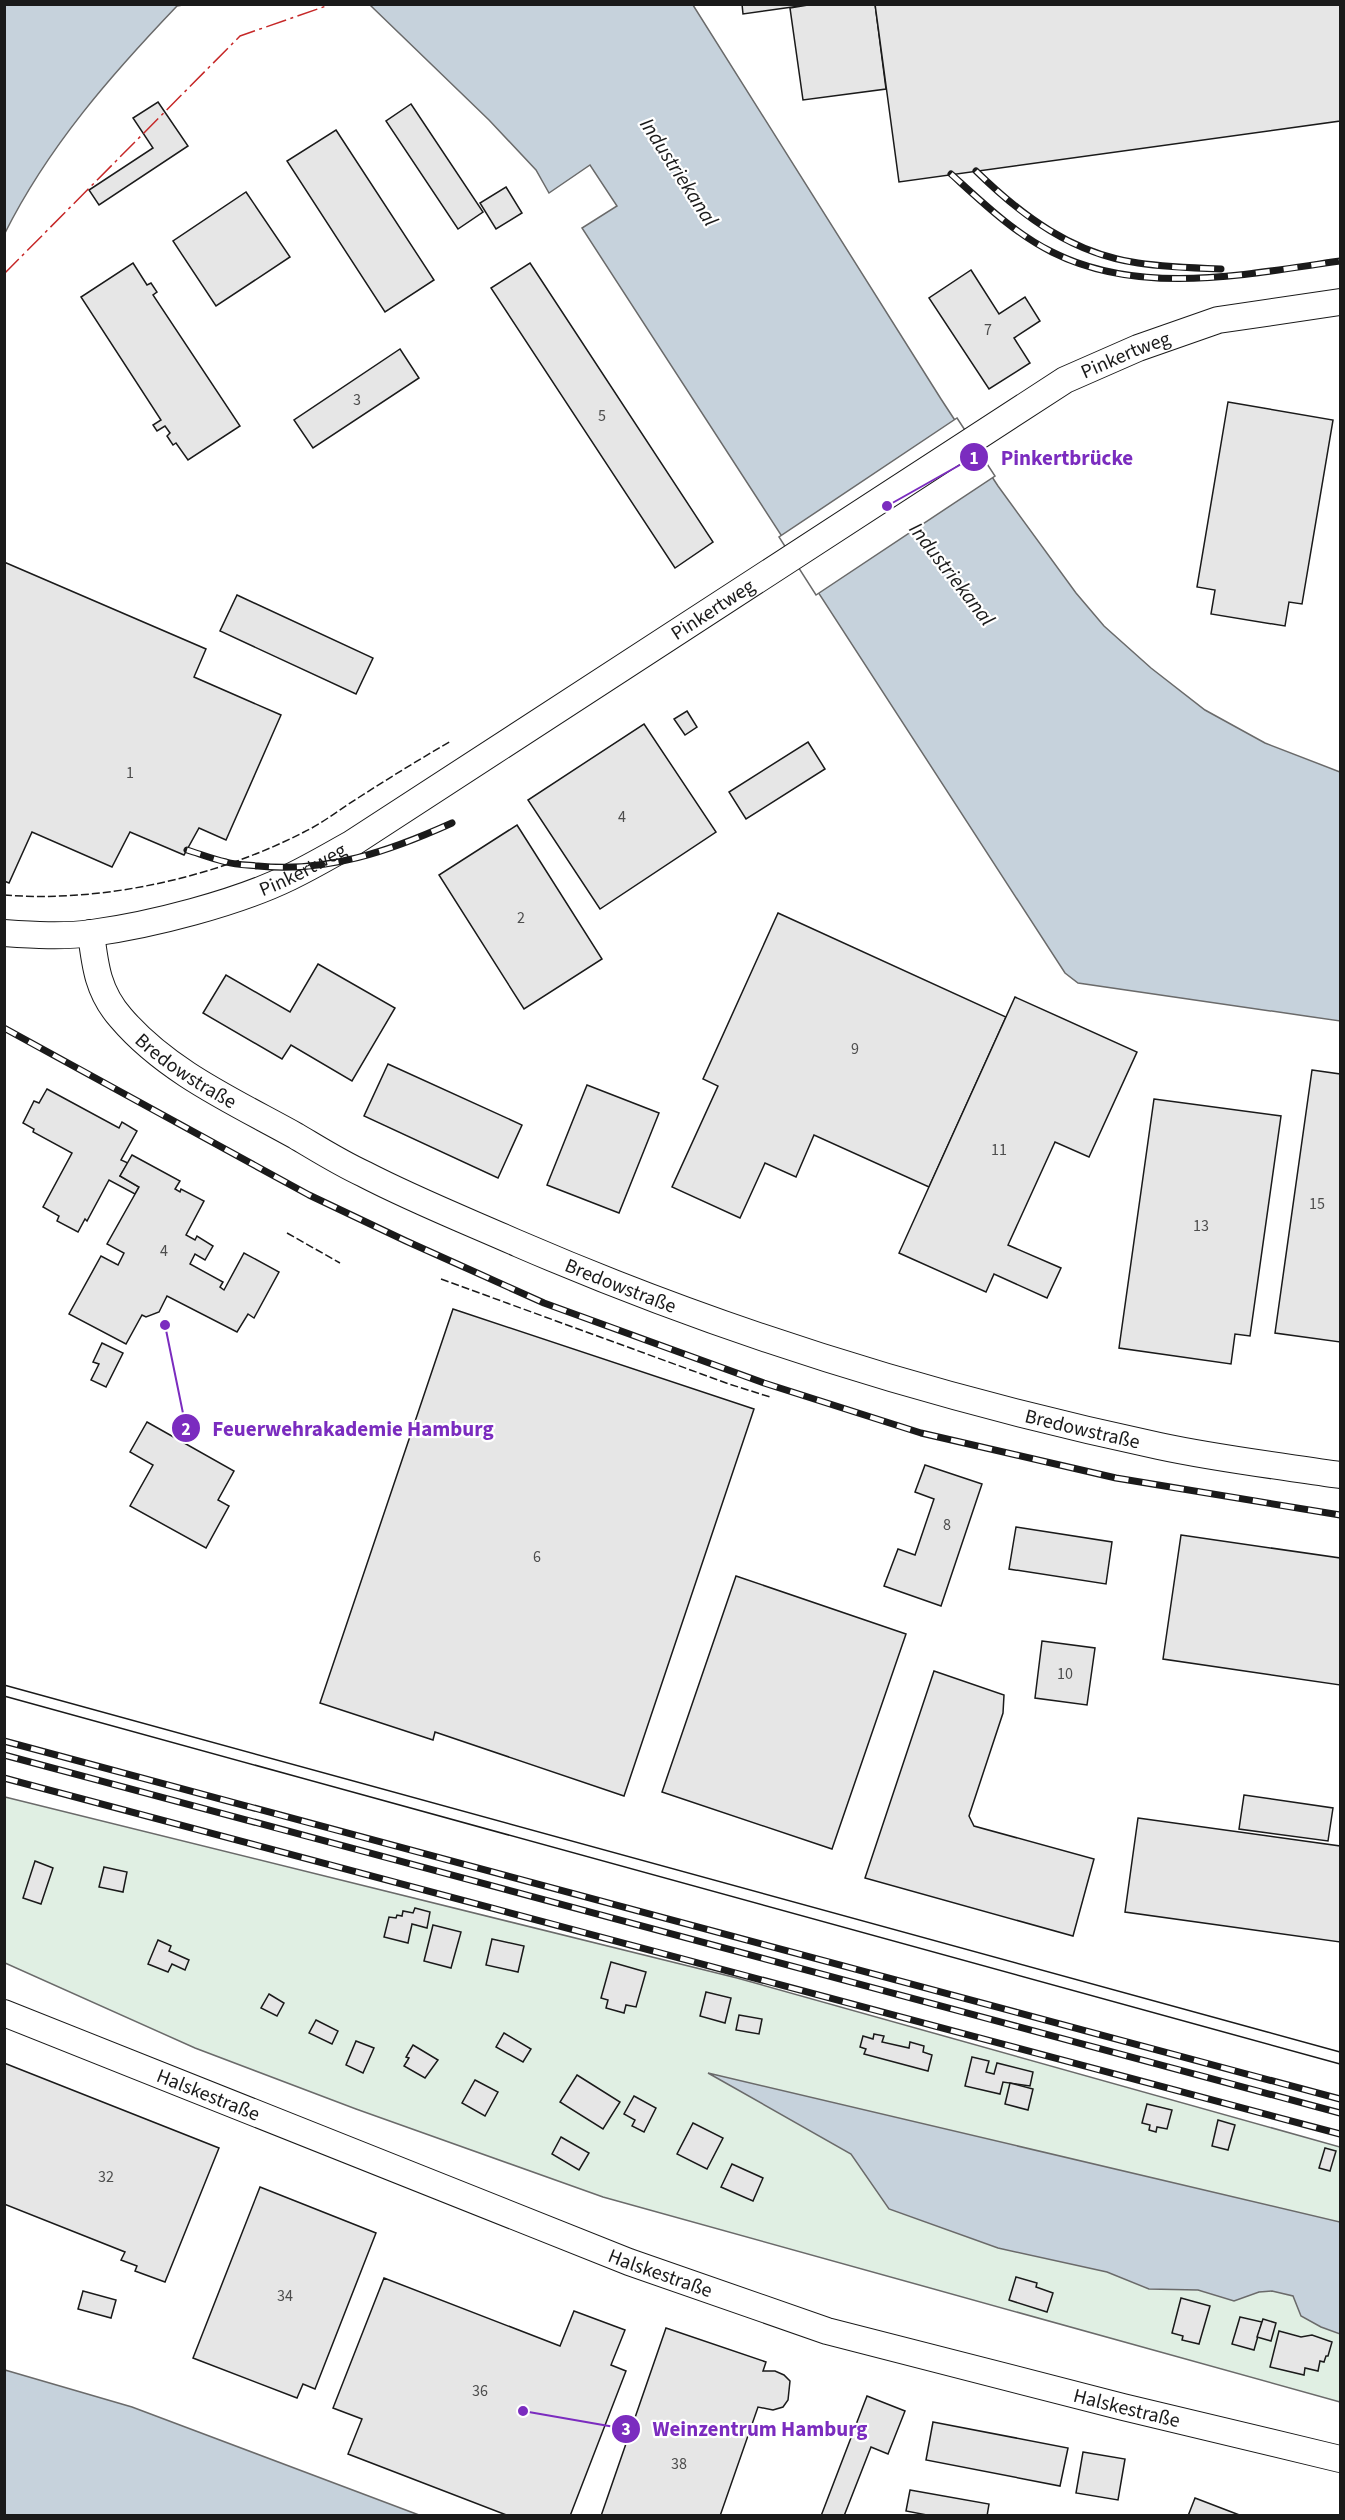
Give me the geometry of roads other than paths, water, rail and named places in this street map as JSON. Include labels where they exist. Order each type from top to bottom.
[{"type":"street","name":"Pinkertweg","points":[[91,933],[200,909],[288,879],[351,844],[1065,380],[1138,348],[1218,320],[1341,302]]},
{"type":"street","points":[[4,933],[40,935],[91,933]]},
{"type":"street","name":"Bredowstraße","points":[[91,933],[96,975],[106,997],[119,1017],[150,1047],[193,1078],[362,1173],[468,1222],[606,1281],[747,1334],[866,1372],[1161,1446],[1341,1475]]},
{"type":"street","name":"Halskestraße","points":[[4,2013],[629,2262],[826,2331],[1123,2407],[1341,2459]]},
{"type":"water","points":[[5,4],[183,5],[177,6],[152,32],[82,113],[41,171],[5,233]]},
{"type":"water","name":"Industriekanal","points":[[370,5],[693,5],[941,399],[998,486],[1076,593],[1104,626],[1151,668],[1205,710],[1265,743],[1340,772],[1340,1021],[1078,983],[1065,973],[582,228],[617,206],[590,165],[549,193],[536,170],[489,120]]},
{"type":"water","points":[[708,2073],[1340,2222],[1340,2334],[1301,2316],[1293,2296],[1272,2291],[1259,2292],[1234,2301],[1198,2290],[1149,2289],[1107,2272],[998,2248],[889,2209],[851,2154]]},
{"type":"water","points":[[5,2370],[132,2407],[419,2515],[5,2515]]},
{"type":"tram line","points":[[4,1685],[1340,2052]]},
{"type":"tram line","points":[[4,1696],[1340,2064]]},
{"type":"railway","points":[[976,171],[1030,218],[1070,242],[1092,251],[1138,263],[1221,269]]},
{"type":"railway","points":[[951,174],[999,217],[1025,236],[1052,252],[1086,266],[1122,274],[1158,278],[1195,278],[1232,276],[1340,261]]},
{"type":"railway","points":[[187,850],[230,863],[284,867],[309,866],[358,858],[382,851],[452,823]]},
{"type":"railway","points":[[4,1028],[309,1195],[544,1303],[764,1383],[921,1433],[1116,1478],[1340,1515]]},
{"type":"railway","points":[[4,1741],[1340,2099]]},
{"type":"railway","points":[[4,1755],[1340,2113]]},
{"type":"railway","points":[[4,1778],[1340,2134]]},
{"type":"place","name":"Pinkertbrücke","points":[[887,506]]},
{"type":"place","name":"Feuerwehrakademie Hamburg","points":[[165,1325]]},
{"type":"place","name":"Weinzentrum Hamburg","points":[[523,2411]]}]
